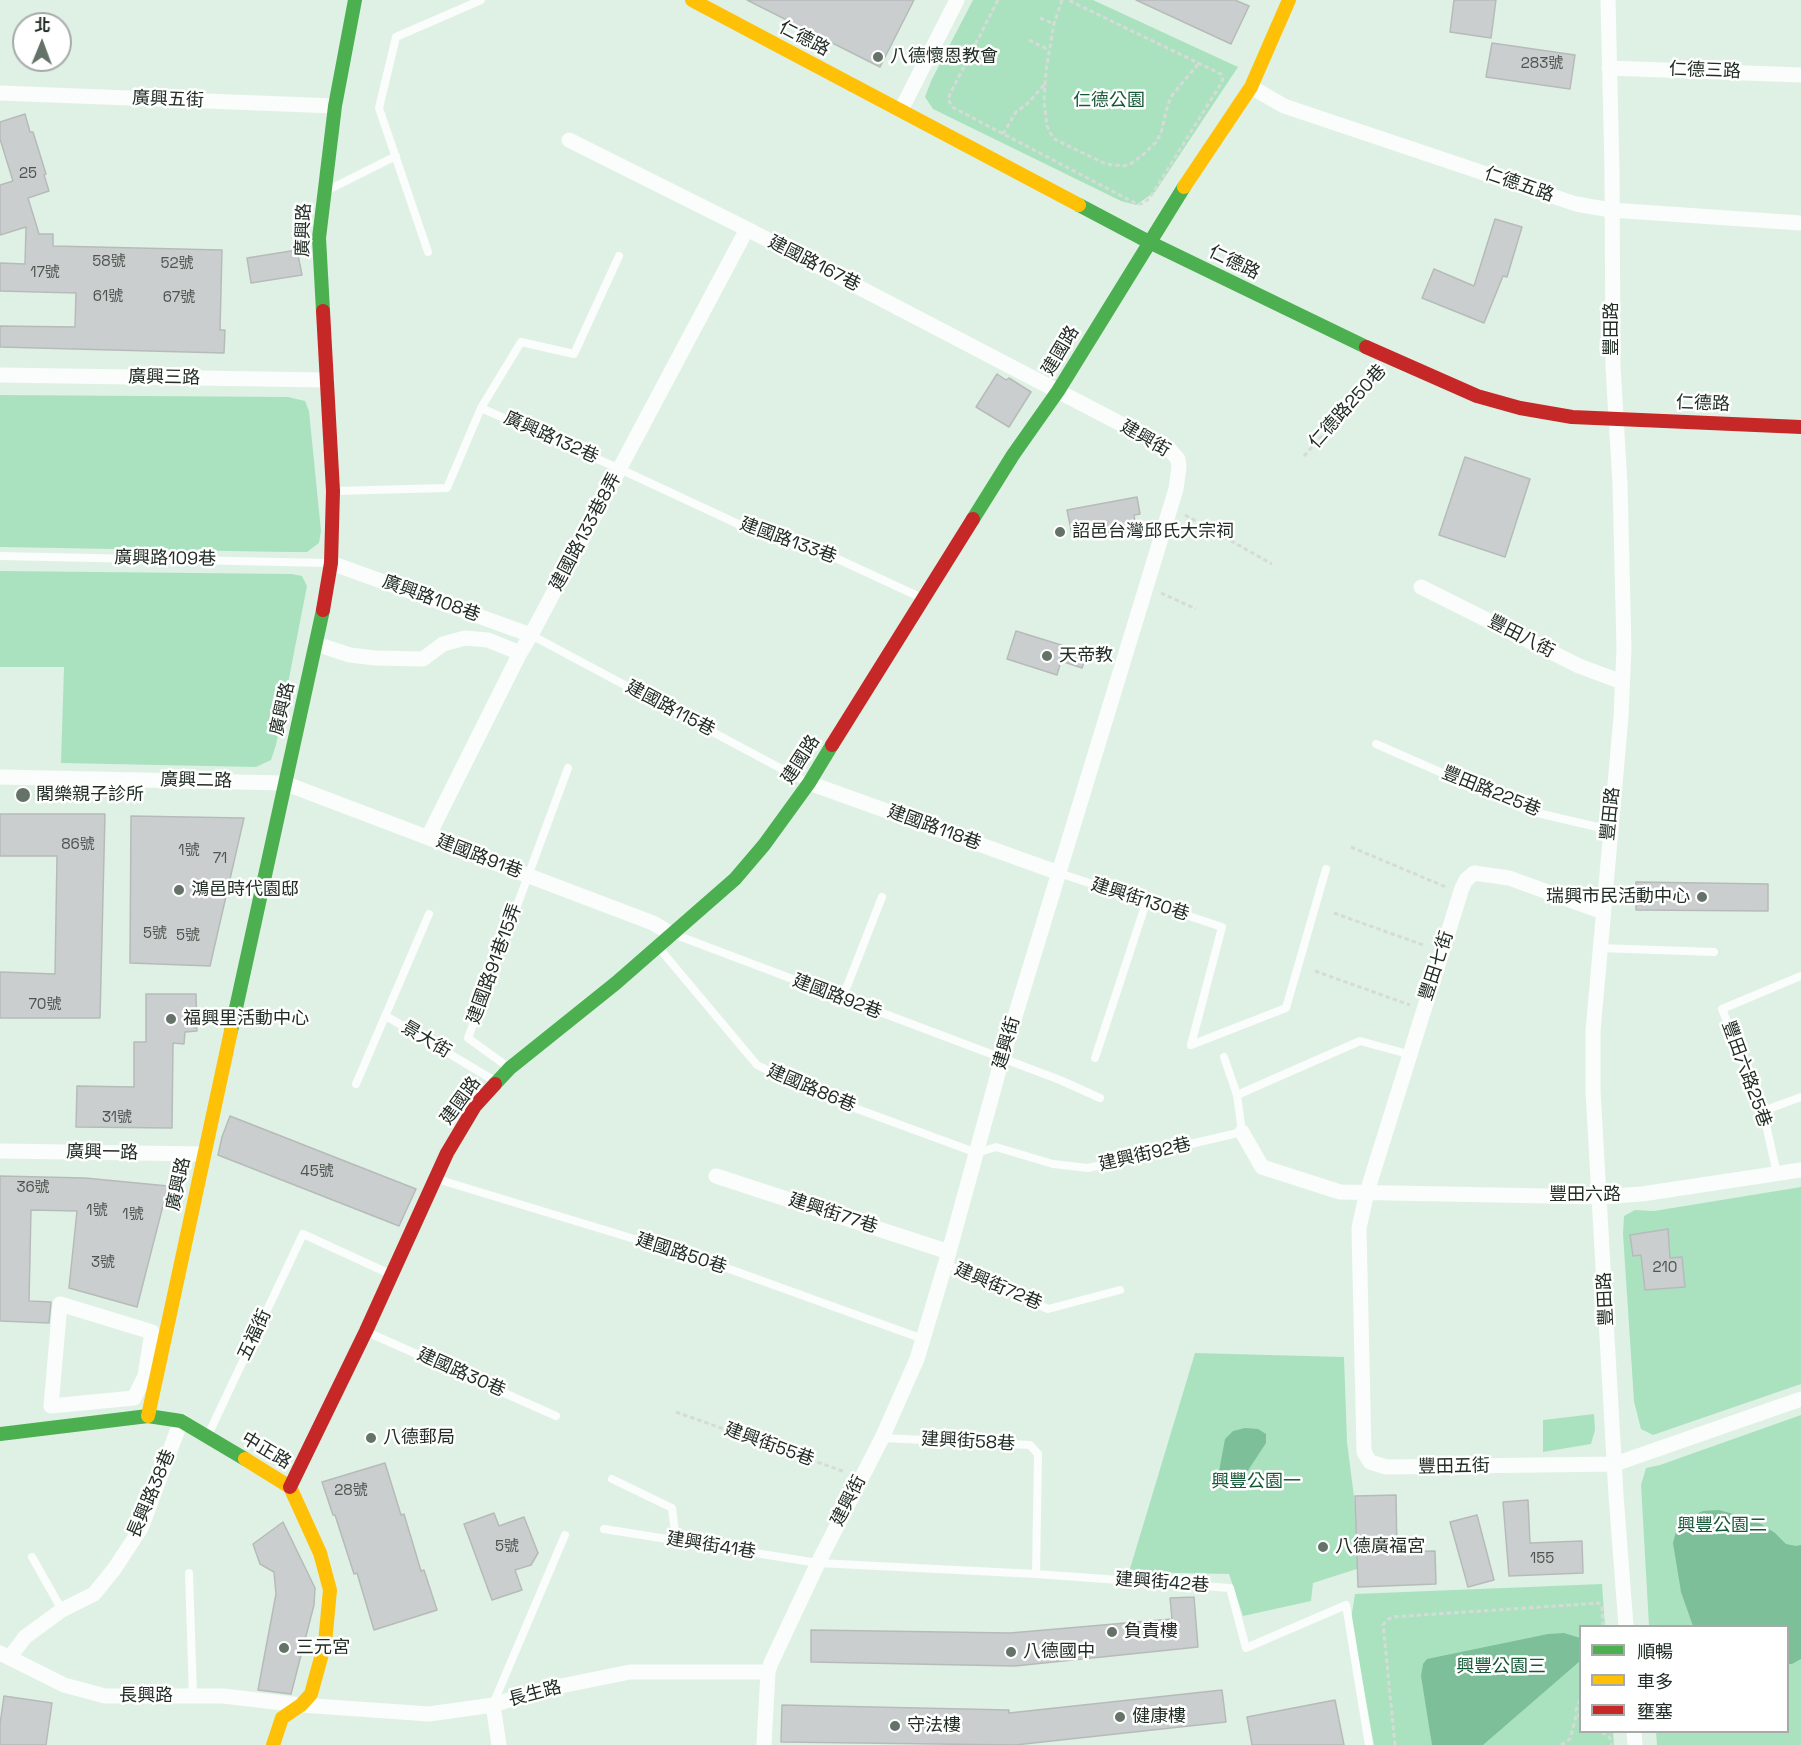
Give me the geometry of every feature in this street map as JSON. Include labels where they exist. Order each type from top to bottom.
[{"type":"street","name":"廣興路","points":[[148,1416],[284,783],[326,602],[331,563],[333,491],[319,238],[335,106],[355,0]]},
{"type":"street","name":"仁德路","points":[[692,0],[1149,242],[1392,359],[1477,396],[1520,408],[1572,417],[1801,427]]},
{"type":"street","points":[[901,110],[957,0]]},
{"type":"street","name":"建國路","points":[[291,1487],[366,1331],[447,1153],[475,1106],[510,1068],[658,947],[735,879],[764,845],[809,783],[1013,455],[1058,391],[1149,242],[1251,87],[1289,0]]},
{"type":"street","name":"豐田路","points":[[1608,0],[1613,367],[1624,595],[1621,717],[1599,948],[1593,1043],[1593,1090],[1626,1625]]},
{"type":"street","name":"仁德三路","points":[[1610,68],[1801,75]]},
{"type":"street","name":"仁德五路","points":[[1251,87],[1284,106],[1576,204],[1611,210],[1801,223]]},
{"type":"street","name":"廣興五街","points":[[0,93],[335,106]]},
{"type":"street","name":"建國路167巷","points":[[569,140],[747,229],[1058,391]]},
{"type":"street","name":"建國路133巷8弄","points":[[428,837],[520,653],[747,229]]},
{"type":"street","name":"廣興三路","points":[[0,375],[327,380]]},
{"type":"street","name":"建興街","points":[[764,1745],[768,1672],[818,1563],[882,1438],[917,1359],[948,1258],[1002,1059],[1170,507],[1179,467],[1178,459],[1169,449],[1058,391]]},
{"type":"street","name":"廣興路108巷","points":[[331,563],[531,635]]},
{"type":"street","name":"豐田八街","points":[[1421,586],[1579,666],[1622,682]]},
{"type":"street","points":[[316,644],[358,656],[423,660],[443,644],[465,638],[488,640],[520,653]]},
{"type":"street","name":"廣興二路","points":[[0,777],[284,783]]},
{"type":"street","name":"建國路91巷","points":[[284,783],[653,923],[672,934]]},
{"type":"street","name":"建國路118巷","points":[[809,783],[1059,873]]},
{"type":"street","name":"豐田七街","points":[[1367,1192],[1408,1054],[1460,892],[1466,880],[1474,873],[1509,878],[1603,912]]},
{"type":"street","name":"豐田六路","points":[[1242,1132],[1262,1167],[1340,1192],[1600,1197],[1642,1194],[1801,1170]]},
{"type":"street","name":"廣興一路","points":[[0,1151],[204,1154]]},
{"type":"street","name":"建興街77巷","points":[[716,1176],[948,1258]]},
{"type":"street","name":"豐田五街","points":[[1367,1192],[1359,1228],[1362,1443],[1364,1452],[1371,1462],[1386,1467],[1417,1468],[1615,1464],[1801,1399]]},
{"type":"street","points":[[60,1304],[152,1332],[145,1376],[134,1398],[51,1406],[60,1304]]},
{"type":"street","name":"中正路","points":[[0,1434],[148,1416],[181,1420],[291,1487],[320,1553],[330,1590],[325,1643],[311,1694],[302,1705]]},
{"type":"street","name":"長興路38巷","points":[[5,1655],[24,1637],[62,1610],[94,1594],[115,1568],[141,1528],[181,1420]]},
{"type":"street","name":"長興路","points":[[5,1655],[64,1685],[105,1696],[223,1696],[302,1705]]},
{"type":"street","name":"長生路","points":[[302,1705],[429,1714],[493,1705],[541,1690],[630,1672],[768,1672]]},
{"type":"street","points":[[273,1745],[282,1718],[302,1705]]},
{"type":"street","points":[[493,1705],[499,1745]]},
{"type":"lane","points":[[428,252],[379,108],[396,37],[481,0]]},
{"type":"lane","points":[[323,192],[396,156]]},
{"type":"lane","points":[[333,491],[447,488],[481,408],[521,342],[574,354],[619,256]]},
{"type":"lane","name":"廣興路132巷","points":[[481,408],[620,469]]},
{"type":"lane","name":"建國路133巷","points":[[620,469],[768,538],[827,554],[923,598]]},
{"type":"lane","name":"廣興路109巷","points":[[0,556],[331,563]]},
{"type":"lane","name":"建國路115巷","points":[[531,635],[809,783]]},
{"type":"lane","name":"豐田路225巷","points":[[1376,744],[1529,811],[1610,830]]},
{"type":"lane","points":[[528,875],[568,768]]},
{"type":"lane","name":"建興街130巷","points":[[1059,873],[1222,927],[1191,1045],[1286,1008],[1326,869]]},
{"type":"lane","name":"建國路91巷15弄","points":[[510,1068],[468,1038],[528,875]]},
{"type":"lane","points":[[842,999],[882,897]]},
{"type":"lane","points":[[1095,1058],[1146,903]]},
{"type":"lane","name":"景大街","points":[[356,1084],[429,914]]},
{"type":"lane","name":"建國路92巷","points":[[672,934],[1060,1080],[1100,1098]]},
{"type":"lane","name":"建國路86巷","points":[[658,947],[757,1065],[822,1096],[977,1153]]},
{"type":"lane","points":[[1599,948],[1714,952]]},
{"type":"lane","name":"豐田六路25巷","points":[[1777,1174],[1763,1111],[1722,1009],[1801,976]]},
{"type":"lane","name":"景大街","points":[[386,1016],[497,1082]]},
{"type":"lane","points":[[1237,1095],[1360,1041],[1408,1054]]},
{"type":"lane","points":[[1224,1057],[1237,1095],[1242,1132]]},
{"type":"lane","points":[[1763,1111],[1801,1097]]},
{"type":"lane","name":"建興街92巷","points":[[977,1153],[996,1148],[1053,1164],[1088,1168],[1242,1132]]},
{"type":"lane","name":"建國路50巷","points":[[435,1178],[710,1262],[923,1339]]},
{"type":"lane","name":"五福街","points":[[207,1437],[303,1234],[391,1275]]},
{"type":"lane","name":"建興街72巷","points":[[948,1258],[1048,1309],[1120,1290]]},
{"type":"lane","name":"建國路30巷","points":[[366,1331],[556,1416]]},
{"type":"lane","name":"建興街58巷","points":[[882,1438],[1030,1445],[1038,1454],[1036,1574]]},
{"type":"lane","points":[[612,1479],[672,1508],[676,1540]]},
{"type":"lane","name":"建興街41巷","points":[[604,1528],[818,1563]]},
{"type":"lane","points":[[493,1705],[565,1535]]},
{"type":"lane","points":[[32,1557],[62,1610]]},
{"type":"lane","name":"建興街42巷","points":[[818,1563],[1036,1574],[1230,1588],[1246,1648],[1346,1605],[1369,1745]]},
{"type":"lane","points":[[189,1573],[193,1696]]},
{"type":"path","points":[[998,0],[948,99],[952,107],[1135,203],[1141,204],[1149,199],[1224,79],[1221,74],[1068,0]]},
{"type":"path","points":[[1062,0],[1049,50],[1045,84],[1047,126],[1053,138],[1106,164],[1124,166],[1144,154],[1156,142],[1173,94],[1199,63]]},
{"type":"path","points":[[1040,18],[1054,24]]},
{"type":"path","points":[[1029,40],[1049,50]]},
{"type":"path","points":[[1003,134],[1016,112],[1027,104],[1045,84]]},
{"type":"path","name":"仁德路250巷","points":[[1304,456],[1392,359]]},
{"type":"path","points":[[1170,507],[1272,564]]},
{"type":"path","points":[[1146,586],[1197,609]]},
{"type":"path","points":[[1351,846],[1460,892]]},
{"type":"path","points":[[1334,913],[1441,951]]},
{"type":"path","points":[[1315,971],[1423,1010]]},
{"type":"path","name":"建興街55巷","points":[[676,1412],[861,1478]]},
{"type":"path","points":[[1395,1745],[1383,1625],[1392,1617],[1599,1603],[1602,1606],[1603,1625]]},
{"type":"path","points":[[1561,1745],[1570,1739],[1579,1702]]},
{"type":"green space","name":"仁德公園","points":[[973,0],[1093,0],[1238,67],[1155,192],[1136,205],[1121,201],[933,109],[925,97]]},
{"type":"green space","points":[[0,395],[288,397],[305,401],[309,411],[321,531],[319,543],[307,552],[0,547]]},
{"type":"green space","points":[[0,571],[292,574],[302,576],[307,586],[276,745],[271,760],[256,767],[61,763],[64,667],[0,667]]},
{"type":"green space","points":[[1801,1187],[1801,1384],[1653,1435],[1641,1429],[1634,1401],[1623,1234],[1624,1216],[1635,1210],[1654,1211]]},
{"type":"green space","name":"興豐公園一","points":[[1195,1353],[1344,1357],[1347,1442],[1363,1567],[1313,1583],[1311,1601],[1243,1616],[1229,1574],[1129,1572]]},
{"type":"green space","points":[[1594,1414],[1595,1430],[1591,1444],[1543,1452],[1543,1420]]},
{"type":"green space","name":"興豐公園二","points":[[1801,1415],[1801,1745],[1657,1745],[1656,1733],[1789,1733],[1789,1625],[1649,1625],[1641,1485],[1646,1468]]},
{"type":"green space","name":"興豐公園三","points":[[1602,1584],[1605,1625],[1579,1625],[1579,1733],[1613,1733],[1614,1745],[1374,1745],[1351,1619],[1355,1594]]},
{"type":"shaded area","points":[[1245,1428],[1258,1429],[1266,1434],[1266,1443],[1245,1475],[1219,1489],[1218,1477],[1225,1439],[1233,1431]]},
{"type":"shaded area","points":[[1719,1510],[1744,1517],[1775,1533],[1786,1544],[1801,1545],[1801,1659],[1789,1664],[1789,1625],[1693,1625],[1681,1592],[1673,1543],[1677,1528],[1686,1519],[1703,1511]]},
{"type":"shaded area","points":[[1564,1633],[1579,1638],[1579,1662],[1483,1745],[1432,1745],[1421,1676],[1423,1664],[1427,1659],[1548,1634]]},
{"type":"building","points":[[747,0],[914,0],[880,67]]},
{"type":"building","points":[[1136,0],[1235,0],[1249,6],[1231,44]]},
{"type":"building","points":[[1454,0],[1496,0],[1491,38],[1450,32]]},
{"type":"building","points":[[1492,43],[1575,55],[1570,89],[1486,77]]},
{"type":"building","points":[[25,114],[30,132],[33,132],[49,191],[28,198],[39,234],[53,234],[53,246],[222,250],[220,330],[225,330],[224,353],[0,347],[0,326],[75,327],[76,293],[0,291],[0,263],[25,264],[26,227],[0,235],[0,185],[13,181],[0,139],[0,122]]},
{"type":"building","points":[[1495,219],[1522,227],[1507,277],[1503,276],[1484,323],[1422,298],[1434,269],[1474,286]]},
{"type":"building","points":[[297,250],[302,275],[251,283],[247,258]]},
{"type":"building","points":[[997,374],[1006,380],[1009,378],[1031,392],[1009,427],[976,407]]},
{"type":"building","points":[[1465,457],[1530,479],[1505,557],[1439,535]]},
{"type":"building","points":[[1137,497],[1140,514],[1134,515],[1136,527],[1073,539],[1067,510]]},
{"type":"building","name":"天帝教","points":[[1016,631],[1087,653],[1082,668],[1061,661],[1057,675],[1007,659]]},
{"type":"building","points":[[0,814],[105,814],[100,1018],[0,1018],[0,972],[55,974],[57,856],[0,856]]},
{"type":"building","name":"鴻邑時代園邸","points":[[131,816],[244,818],[210,966],[130,963]]},
{"type":"building","name":"瑞興市民活動中心","points":[[1636,882],[1768,884],[1768,911],[1636,910]]},
{"type":"building","points":[[146,994],[196,994],[197,1031],[185,1032],[184,1044],[173,1043],[172,1128],[76,1127],[77,1086],[134,1087],[134,1042],[146,1042]]},
{"type":"building","points":[[230,1116],[416,1189],[399,1226],[218,1155]]},
{"type":"building","points":[[0,1176],[85,1178],[168,1186],[137,1307],[69,1288],[77,1211],[31,1210],[29,1301],[51,1302],[49,1323],[0,1321]]},
{"type":"building","points":[[1668,1229],[1670,1258],[1682,1257],[1685,1287],[1645,1290],[1641,1255],[1633,1256],[1630,1235]]},
{"type":"building","points":[[385,1463],[401,1515],[404,1514],[421,1571],[424,1570],[437,1610],[374,1630],[357,1573],[354,1574],[322,1482]]},
{"type":"building","points":[[1396,1495],[1397,1552],[1435,1551],[1436,1584],[1358,1587],[1355,1496]]},
{"type":"building","points":[[1528,1500],[1530,1543],[1582,1541],[1583,1573],[1509,1576],[1503,1502]]},
{"type":"building","points":[[494,1513],[499,1526],[524,1517],[538,1553],[531,1565],[515,1570],[522,1590],[492,1600],[464,1524]]},
{"type":"building","points":[[1477,1515],[1494,1580],[1468,1587],[1450,1522]]},
{"type":"building","name":"三元宮","points":[[283,1522],[315,1588],[314,1605],[291,1694],[258,1690],[276,1594],[274,1572],[260,1564],[253,1544]]},
{"type":"building","name":"負責樓","points":[[1194,1597],[1198,1647],[1015,1666],[811,1662],[811,1630],[1010,1633],[1172,1619],[1170,1598]]},
{"type":"building","points":[[1222,1690],[1226,1722],[1015,1745],[781,1742],[782,1705],[1009,1710],[1009,1713]]},
{"type":"building","points":[[4,1696],[52,1703],[46,1745],[0,1745]]},
{"type":"building","points":[[1335,1700],[1344,1745],[1252,1745],[1247,1717]]},
{"type":"traffic: fast","points":[[323,311],[319,238],[335,106],[355,0]]},
{"type":"traffic: fast","points":[[973,519],[1013,455],[1058,391],[1184,187]]},
{"type":"traffic: fast","points":[[1079,205],[1149,242],[1366,347]]},
{"type":"traffic: fast","points":[[231,1031],[323,610]]},
{"type":"traffic: fast","points":[[495,1084],[510,1068],[616,983],[735,879],[764,845],[809,783],[832,745]]},
{"type":"traffic: fast","points":[[0,1434],[148,1416],[181,1421],[245,1459]]},
{"type":"traffic: slow","points":[[692,0],[1079,205]]},
{"type":"traffic: slow","points":[[1184,187],[1251,87],[1289,0]]},
{"type":"traffic: slow","points":[[148,1416],[231,1031]]},
{"type":"traffic: slow","points":[[245,1459],[290,1487],[320,1553],[330,1590],[325,1643],[311,1694],[301,1705],[282,1718],[273,1745]]},
{"type":"traffic: jam","points":[[323,311],[333,491],[331,563],[323,610]]},
{"type":"traffic: jam","points":[[1366,347],[1477,396],[1520,408],[1572,417],[1801,427]]},
{"type":"traffic: jam","points":[[832,745],[973,519]]},
{"type":"traffic: jam","points":[[290,1487],[366,1331],[447,1153],[475,1106],[495,1084]]},
{"type":"place","name":"八德懷恩教會","points":[[878,57]]},
{"type":"place","name":"詔邑台灣邱氏大宗祠","points":[[1060,532]]},
{"type":"place","name":"天帝教","points":[[1047,656]]},
{"type":"place","name":"閣樂親子診所","points":[[23,795]]},
{"type":"place","name":"鴻邑時代園邸","points":[[179,890]]},
{"type":"place","name":"瑞興市民活動中心","points":[[1702,897]]},
{"type":"place","name":"福興里活動中心","points":[[171,1019]]},
{"type":"place","name":"八德郵局","points":[[371,1438]]},
{"type":"place","name":"八德廣福宮","points":[[1323,1547]]},
{"type":"place","name":"負責樓","points":[[1112,1632]]},
{"type":"place","name":"三元宮","points":[[284,1648]]},
{"type":"place","name":"八德國中","points":[[1011,1652]]},
{"type":"place","name":"健康樓","points":[[1120,1717]]},
{"type":"place","name":"守法樓","points":[[895,1726]]}]
